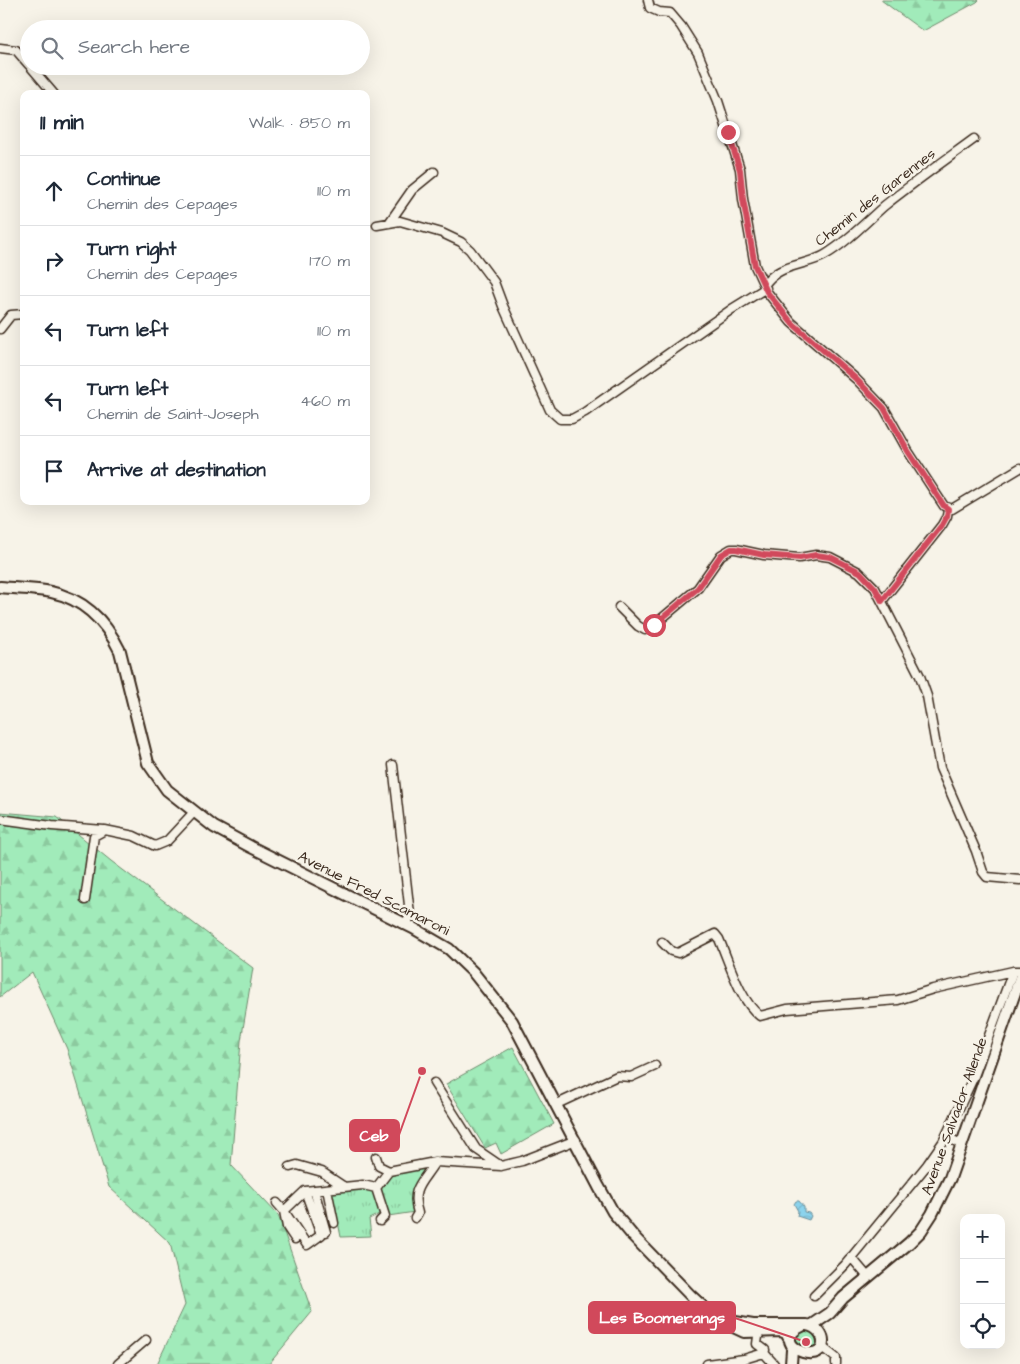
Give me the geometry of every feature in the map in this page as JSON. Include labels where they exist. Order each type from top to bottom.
[{"type":"main road","name":"Avenue Fred Scamaroni","points":[[0,587],[52,592],[79,604],[102,621],[112,634],[120,651],[148,763],[167,790],[194,812],[214,827],[251,847],[407,925],[449,949],[479,978],[512,1021],[613,1212],[633,1236],[711,1314],[744,1332],[781,1330],[786,1333],[791,1345]]},
{"type":"main road","name":"Avenue Salvador Allende","points":[[807,1326],[830,1313],[843,1298],[895,1256],[921,1231],[940,1200],[962,1144],[1018,973]]},
{"type":"main road","name":"Avenue Salvador Allende","points":[[822,1342],[830,1313]]},
{"type":"main road","name":"Avenue Fred Scamaroni","points":[[721,1319],[753,1325],[807,1326]]},
{"type":"main road","points":[[791,1345],[798,1356],[805,1360],[817,1355],[822,1342],[818,1330],[807,1326],[794,1331],[791,1345],[791,1364]]},
{"type":"street","points":[[648,0],[650,8],[659,12],[670,13],[681,26],[698,53],[716,96],[740,170],[743,199],[755,266],[765,287],[791,322],[856,379],[884,408],[908,451],[944,506],[948,509],[952,510],[1020,468]]},
{"type":"street","points":[[0,48],[16,50],[20,55]]},
{"type":"street","points":[[37,75],[50,90]]},
{"type":"street","name":"Chemin des Garennes","points":[[378,225],[400,221],[442,233],[461,242],[470,250],[494,282],[550,410],[560,418],[572,419],[585,412],[765,287],[768,279],[791,266],[823,256],[850,237],[900,194],[974,139]]},
{"type":"street","points":[[389,223],[412,190],[434,172]]},
{"type":"street","points":[[0,329],[12,314],[20,314]]},
{"type":"street","points":[[882,601],[942,525],[947,516],[948,509]]},
{"type":"street","points":[[619,607],[638,626],[645,630],[654,625],[698,588],[721,555],[731,549],[764,555],[800,558],[816,555],[830,557],[860,572],[875,588],[920,676],[927,696],[940,768],[976,850],[983,872],[988,877],[1020,880]]},
{"type":"street","points":[[393,766],[410,914],[407,925]]},
{"type":"street","points":[[0,819],[104,830],[134,836],[155,846],[167,841],[194,812]]},
{"type":"street","points":[[85,900],[94,836],[104,830]]},
{"type":"street","points":[[662,942],[671,951],[678,953],[715,934],[751,1010],[760,1016],[788,1008],[898,1000],[932,989],[1018,973]]},
{"type":"street","points":[[814,1296],[851,1257],[927,1165],[946,1136],[1018,973]]},
{"type":"street","points":[[557,1104],[617,1076],[631,1077],[655,1066]]},
{"type":"street","points":[[434,1083],[476,1148],[501,1166]]},
{"type":"street","points":[[946,1136],[962,1144]]},
{"type":"street","points":[[376,1157],[379,1166],[389,1171],[435,1162],[501,1166],[522,1161],[576,1140]]},
{"type":"street","points":[[415,1218],[418,1212],[414,1202],[419,1184],[426,1177],[435,1162]]},
{"type":"street","points":[[290,1167],[297,1165],[322,1172],[336,1184],[345,1187]]},
{"type":"street","points":[[376,1188],[389,1171]]},
{"type":"street","points":[[284,1210],[305,1192],[364,1185],[376,1188]]},
{"type":"street","points":[[376,1188],[385,1216],[380,1221]]},
{"type":"street","points":[[327,1189],[334,1222]]},
{"type":"street","points":[[314,1190],[326,1232]]},
{"type":"street","points":[[277,1203],[284,1210],[307,1245],[320,1235],[305,1192]]},
{"type":"street","points":[[851,1257],[868,1278]]},
{"type":"street","points":[[774,1324],[770,1327],[759,1329],[757,1332],[757,1344],[765,1350],[764,1353],[774,1364]]},
{"type":"street","points":[[118,1364],[146,1340]]},
{"type":"street","points":[[822,1342],[836,1358],[836,1364]]},
{"type":"street","points":[[707,1364],[744,1359],[764,1353]]},
{"type":"green space","points":[[881,0],[979,0],[923,31]]},
{"type":"green space","points":[[0,812],[57,817],[111,861],[253,968],[241,1041],[231,1165],[278,1215],[312,1312],[269,1364],[157,1364],[185,1305],[170,1243],[109,1187],[67,1049],[32,972],[0,997]]},
{"type":"green space","points":[[513,1047],[554,1124],[501,1154],[496,1143],[485,1148],[446,1084]]},
{"type":"green space","points":[[430,1165],[424,1175],[416,1182],[412,1201],[415,1212],[388,1216],[380,1189],[391,1173]]},
{"type":"green space","points":[[363,1188],[374,1191],[381,1213],[369,1219],[371,1236],[341,1237],[332,1192]]},
{"type":"green space","points":[[806,1330],[815,1334],[819,1343],[808,1354],[795,1341],[798,1334]]},
{"type":"water","points":[[796,1201],[799,1201],[804,1207],[804,1212],[809,1213],[811,1216],[809,1220],[797,1216],[798,1211],[794,1204]]},
{"type":"place","name":"Ceb","points":[[422,1071]]},
{"type":"place","name":"Les Boomerangs","points":[[806,1342]]},
{"type":"route","points":[[654,625],[698,588],[721,555],[731,549],[764,555],[800,558],[816,555],[830,557],[860,572],[875,588],[882,601],[947,516],[948,509],[944,506],[908,451],[884,408],[856,379],[791,322],[767,292],[755,266],[743,199],[740,170],[728,132]]}]
